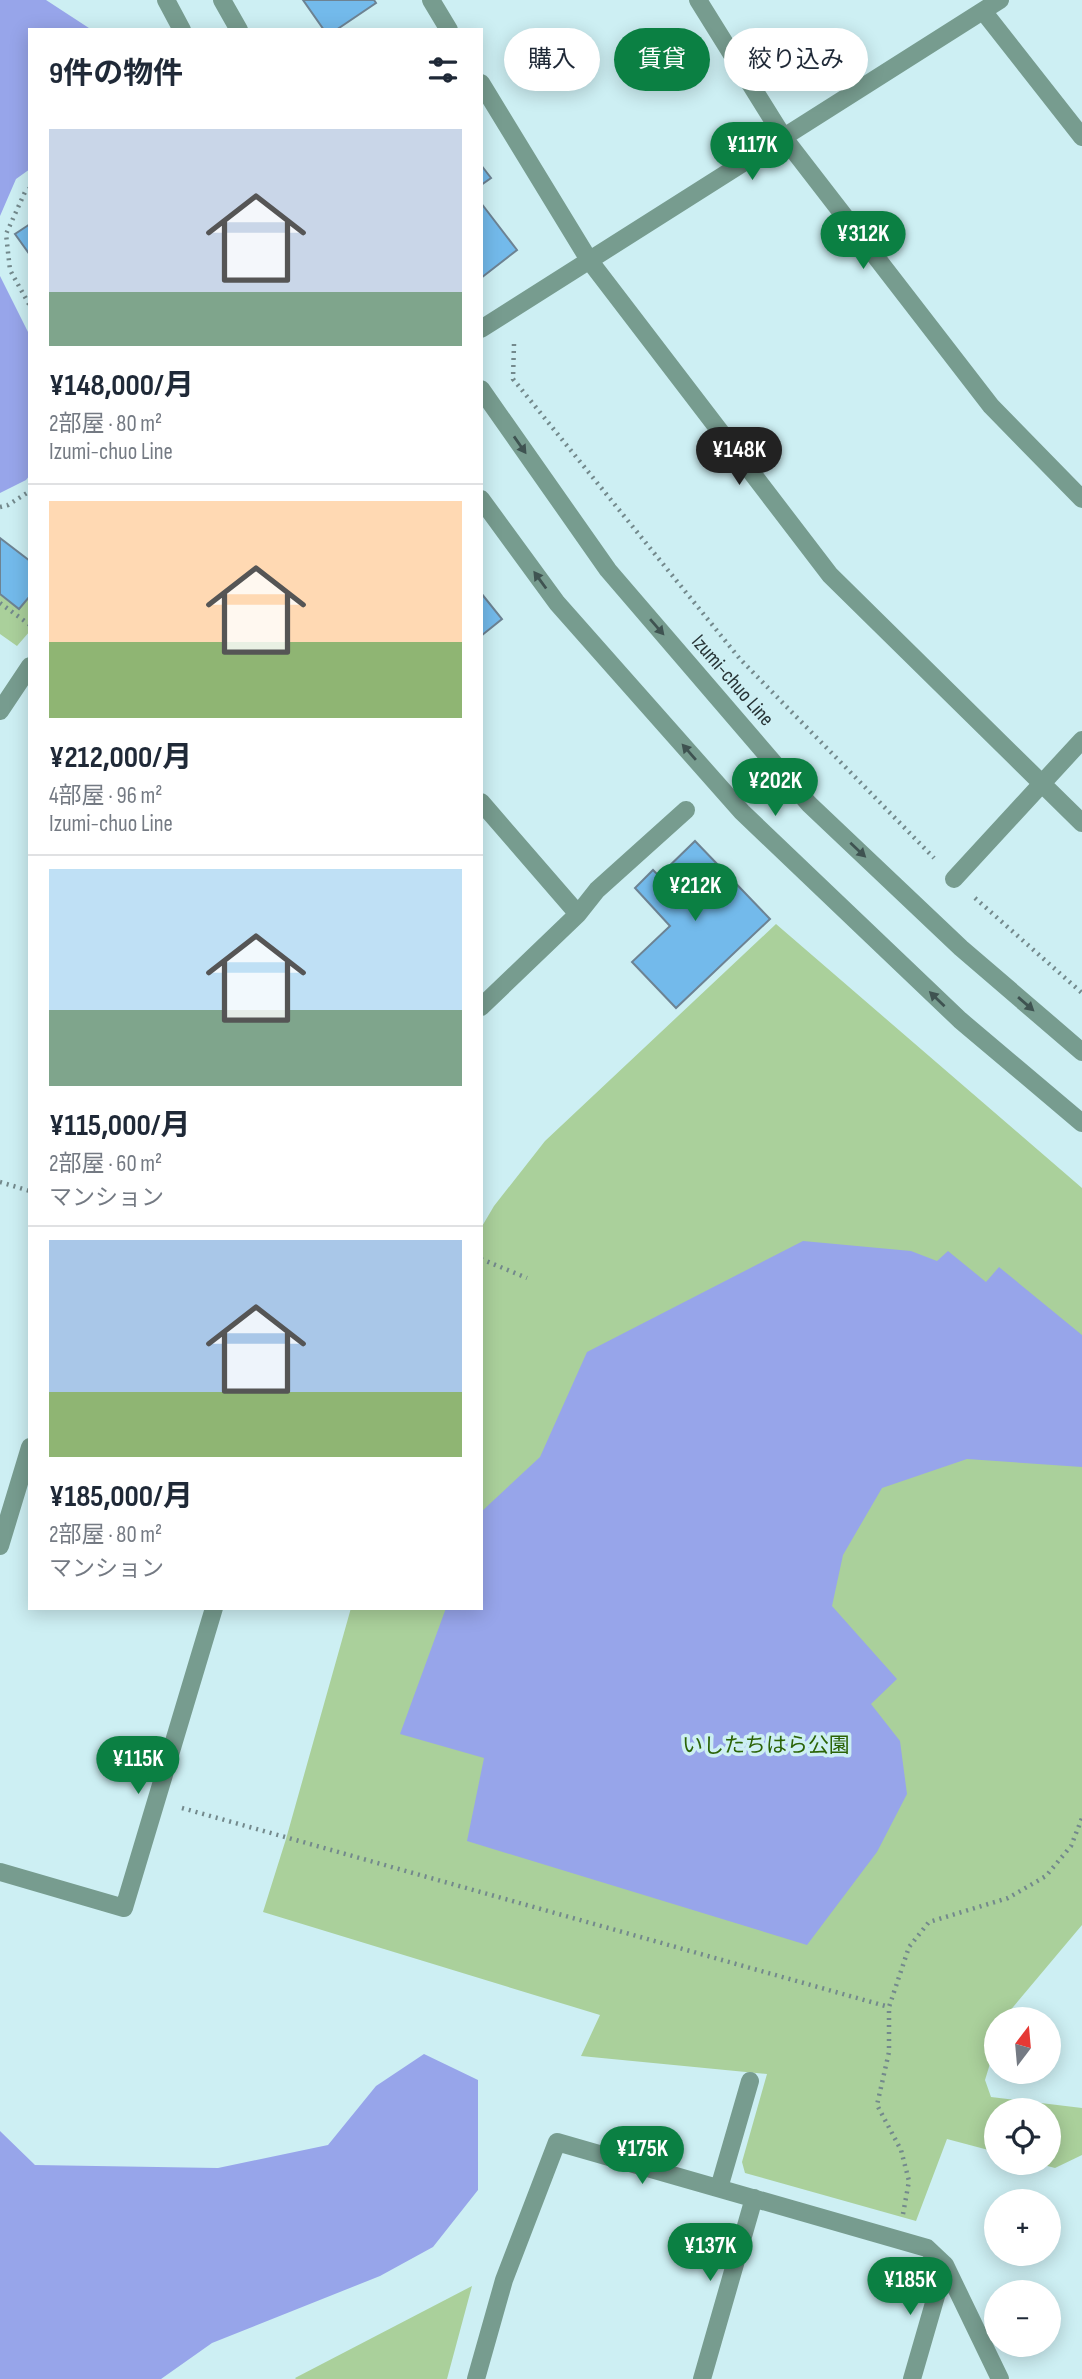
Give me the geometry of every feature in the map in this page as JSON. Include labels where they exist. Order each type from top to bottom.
[{"type":"street","points":[[166,0],[181,28]]},
{"type":"street","points":[[222,0],[238,28]]},
{"type":"street","points":[[431,0],[448,28]]},
{"type":"street","points":[[698,0],[784,138],[992,406],[1082,499]]},
{"type":"street","points":[[483,328],[1000,0]]},
{"type":"street","points":[[983,11],[1082,137]]},
{"type":"street","points":[[483,86],[589,260],[830,575],[1082,823]]},
{"type":"street","name":"Izumi-chuo Line","points":[[483,393],[608,570],[809,804],[961,948],[1082,1052]]},
{"type":"street","points":[[483,502],[557,603],[742,813],[960,1020],[1082,1123]]},
{"type":"street","points":[[0,711],[28,669]]},
{"type":"street","points":[[954,879],[1082,740]]},
{"type":"street","points":[[483,804],[578,914]]},
{"type":"street","points":[[483,1005],[578,914],[597,890],[686,810]]},
{"type":"street","points":[[0,1546],[28,1454]]},
{"type":"street","points":[[0,1872],[124,1908],[213,1610]]},
{"type":"street","points":[[719,2188],[750,2081]]},
{"type":"street","points":[[476,2379],[504,2280],[557,2142],[928,2248],[945,2266],[1000,2379]]},
{"type":"street","points":[[702,2379],[754,2198]]},
{"type":"street","points":[[912,2379],[945,2266]]},
{"type":"path","points":[[28,190],[6,234],[10,270],[28,302]]},
{"type":"path","points":[[514,344],[513,379],[740,659],[954,879],[1082,993]]},
{"type":"path","points":[[0,507],[28,492]]},
{"type":"path","points":[[0,603],[28,624]]},
{"type":"path","points":[[0,1182],[28,1190]]},
{"type":"path","points":[[483,1260],[527,1278]]},
{"type":"path","points":[[157,1801],[889,2007]]},
{"type":"path","points":[[898,2239],[909,2181],[901,2150],[877,2105],[889,2052],[889,2007],[909,1947],[929,1922],[1008,1898],[1046,1876],[1071,1846],[1082,1818]]},
{"type":"green space","points":[[0,579],[28,599],[28,633],[17,646],[0,634]]},
{"type":"green space","name":"いしたちはら公園","points":[[776,924],[1082,1188],[1082,1925],[1013,2007],[984,2007],[984,2084],[986,2084],[991,2097],[999,2098],[984,2098],[984,2149],[947,2139],[916,2221],[745,2173],[742,2162],[767,2074],[581,2056],[600,2015],[263,1912],[350,1610],[483,1610],[483,1225],[494,1206],[545,1141]]},
{"type":"green space","name":"いしたちはら公園","points":[[1061,2105],[1082,2108],[1082,2155],[1061,2165]]},
{"type":"green space","points":[[472,2286],[447,2379],[295,2378]]},
{"type":"water","points":[[0,0],[46,0],[89,28],[28,28],[28,170],[16,179],[0,216]]},
{"type":"water","points":[[0,276],[28,332],[28,478],[0,493]]},
{"type":"water","points":[[803,1241],[911,1251],[937,1261],[948,1251],[986,1282],[999,1267],[1082,1335],[1082,1467],[967,1459],[882,1488],[843,1555],[832,1606],[897,1679],[871,1704],[900,1741],[907,1794],[877,1852],[807,1945],[467,1841],[484,1758],[400,1734],[445,1610],[483,1610],[483,1510],[540,1457],[587,1352]]},
{"type":"water","points":[[424,2054],[478,2080],[478,2190],[433,2247],[380,2276],[212,2343],[161,2379],[0,2379],[0,2131],[35,2165],[218,2168],[328,2145],[376,2086]]},
{"type":"building","points":[[303,0],[374,0],[376,3],[339,28],[323,28]]},
{"type":"building","points":[[483,168],[491,178],[483,184]]},
{"type":"building","points":[[483,206],[517,250],[483,276]]},
{"type":"building","points":[[28,225],[28,252],[15,234]]},
{"type":"building","points":[[0,538],[28,559],[28,598],[19,609],[0,594]]},
{"type":"building","points":[[483,595],[502,619],[483,634]]},
{"type":"building","points":[[695,841],[770,919],[676,1008],[632,962],[670,926],[635,888],[653,870],[659,876]]}]
